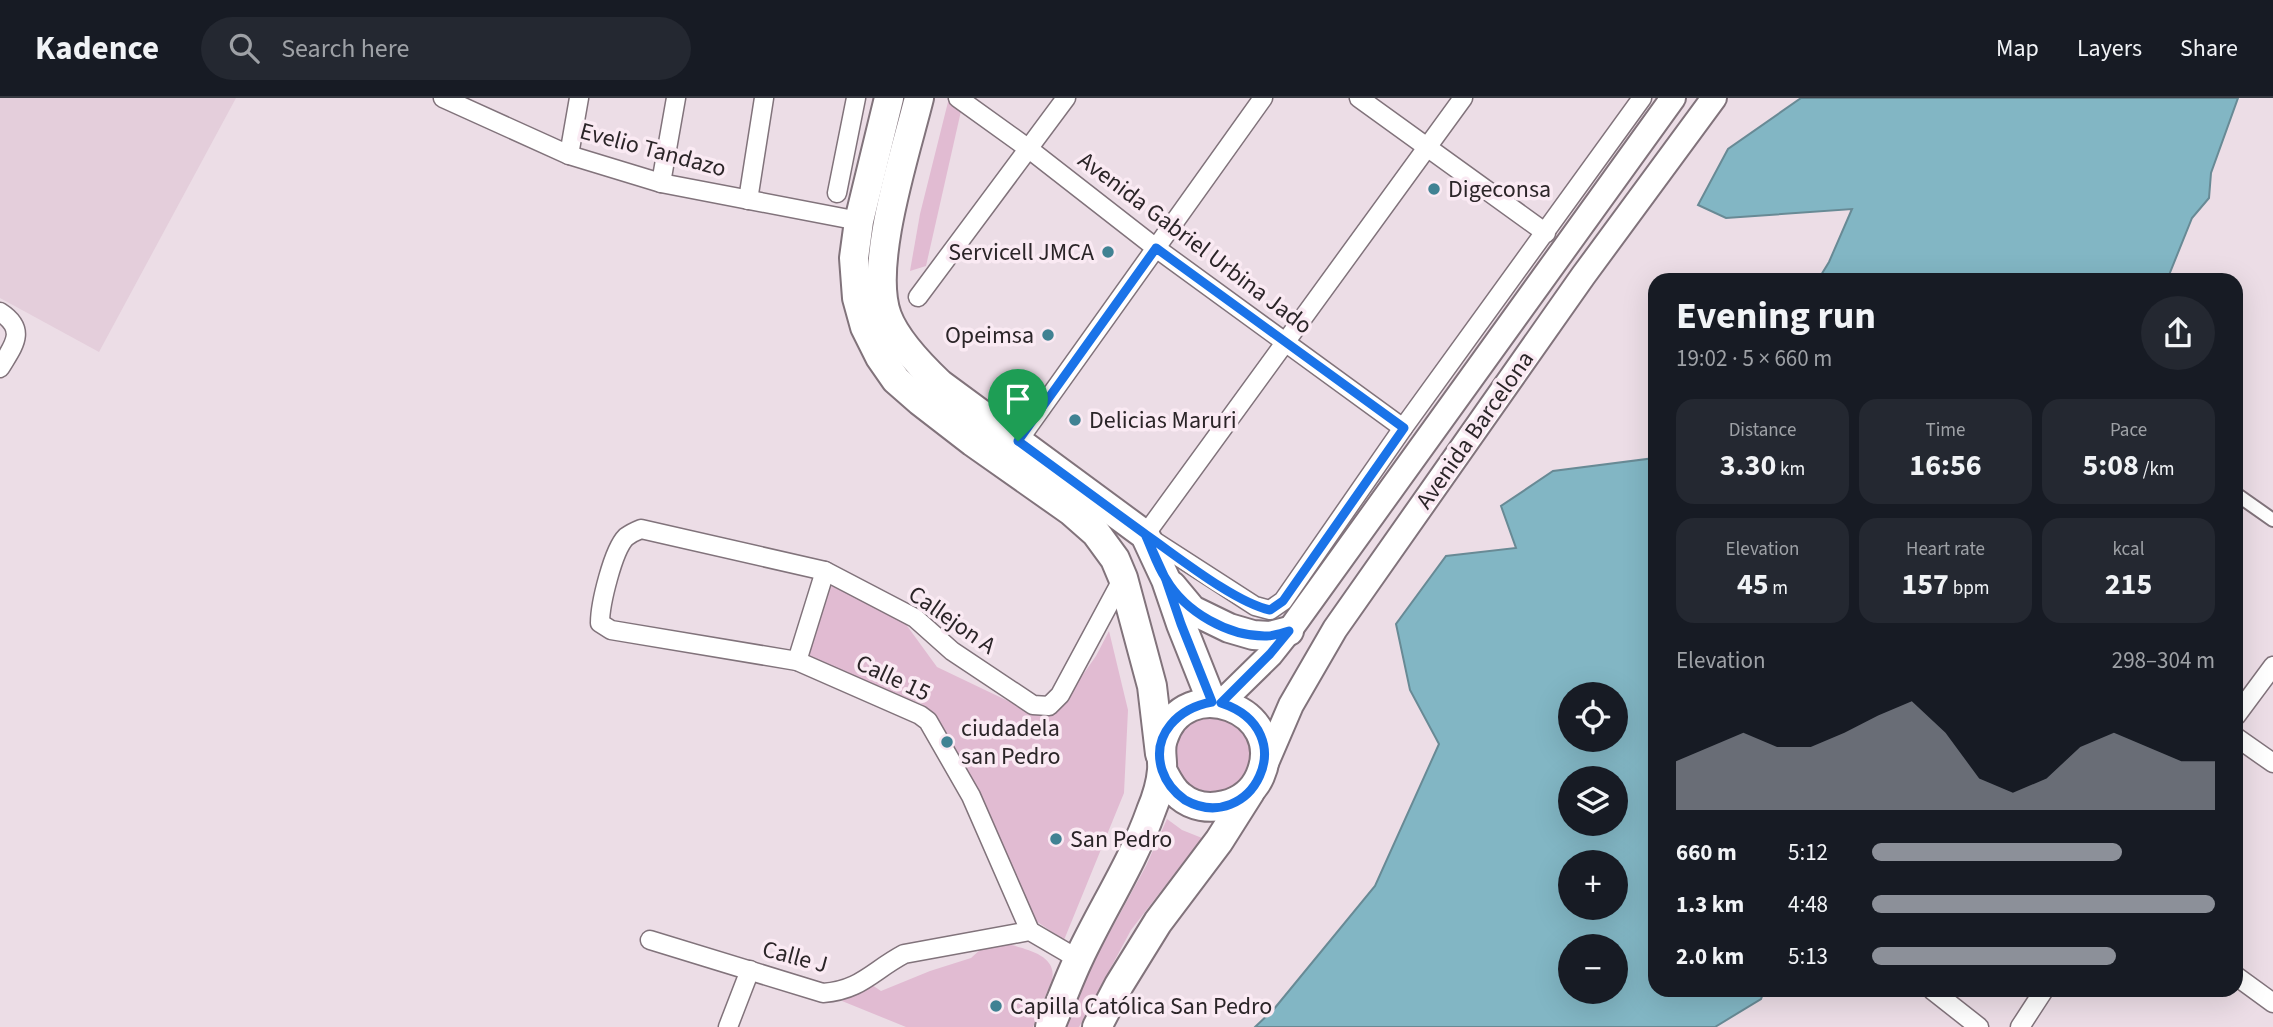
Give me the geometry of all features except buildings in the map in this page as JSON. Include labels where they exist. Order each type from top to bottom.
[{"type":"main road","points":[[889,98],[859,221],[854,258],[857,298],[865,327],[880,357],[895,380],[920,401],[1071,510],[1096,533],[1115,559],[1123,578],[1152,686],[1161,762],[1169,784],[1180,796],[1194,804],[1209,807],[1225,806],[1240,799],[1256,783],[1265,761],[1264,745],[1259,730],[1249,717],[1236,708],[1217,703],[1196,705],[1182,712],[1171,724],[1163,738],[1161,762],[1152,810],[1078,959],[1050,1027]]},
{"type":"main road","points":[[919,98],[887,225],[882,281],[887,317],[922,367],[940,384],[1145,534],[1166,580],[1181,624],[1217,703]]},
{"type":"main road","name":"Avenida Barcelona","points":[[1217,703],[1270,654],[1289,631],[1672,98]]},
{"type":"main road","name":"Avenida Barcelona","points":[[1097,1027],[1158,922],[1219,841],[1256,783],[1291,705],[1335,629],[1583,276],[1714,98]]},
{"type":"main road","points":[[1166,580],[1192,610],[1229,628],[1253,635],[1270,636],[1289,631]]},
{"type":"street","name":"Evelio Tandazo","points":[[443,98],[569,155],[661,183],[859,221]]},
{"type":"street","points":[[569,155],[579,98]]},
{"type":"street","points":[[661,183],[676,98]]},
{"type":"street","points":[[748,200],[764,98]]},
{"type":"street","points":[[838,193],[856,98]]},
{"type":"street","name":"Avenida Gabriel Urbina Jado","points":[[958,98],[1030,149],[1156,248],[1404,428]]},
{"type":"street","points":[[918,297],[1066,98]]},
{"type":"street","points":[[1018,441],[1263,98]]},
{"type":"street","points":[[1359,98],[1546,233]]},
{"type":"street","points":[[1463,98],[1145,534],[1255,606],[1270,610],[1283,601],[1642,98]]},
{"type":"street","points":[[0,312],[15,326],[17,338],[0,368]]},
{"type":"street","points":[[2243,499],[2273,520]]},
{"type":"street","name":"Callejon A","points":[[611,630],[600,623],[600,611],[618,550],[626,537],[641,529],[825,571],[915,618],[952,651],[1033,705],[1049,706],[1060,695],[1123,578]]},
{"type":"street","points":[[797,662],[825,571]]},
{"type":"street","name":"Calle 15","points":[[611,630],[797,662],[920,715],[928,721],[971,796],[1030,931]]},
{"type":"street","points":[[2243,707],[2273,666]]},
{"type":"street","points":[[2243,742],[2273,763]]},
{"type":"street","points":[[1030,931],[1078,959]]},
{"type":"street","name":"Calle J","points":[[650,940],[823,993],[838,992],[856,986],[904,954],[1030,931]]},
{"type":"street","points":[[728,1027],[750,971]]},
{"type":"street","points":[[2243,981],[2273,1003]]},
{"type":"street","points":[[1941,997],[1979,1027]]},
{"type":"street","points":[[2020,1027],[2039,997]]},
{"type":"shaded area","points":[[0,98],[236,98],[99,352],[0,298]]},
{"type":"shaded area","points":[[949,98],[961,111],[926,266],[910,271],[920,214]]},
{"type":"shaded area","points":[[830,585],[905,623],[937,667],[1035,714],[1056,713],[1096,656],[1109,631],[1128,710],[1124,793],[1064,940],[1036,921],[1009,872],[979,791],[922,704],[804,656]]},
{"type":"shaded area","points":[[1205,717],[1219,717],[1233,723],[1244,734],[1250,755],[1247,770],[1239,782],[1219,793],[1205,793],[1191,787],[1180,776],[1174,762],[1174,748],[1180,734],[1191,723]]},
{"type":"shaded area","points":[[1167,819],[1182,830],[1202,838],[1131,930],[1079,1027],[1058,1027],[1146,866]]},
{"type":"shaded area","points":[[1005,943],[1030,950],[1050,964],[1052,980],[1033,1027],[906,1027],[842,1001],[869,983],[881,991],[971,958],[981,949]]},
{"type":"water","points":[[1801,98],[2238,98],[2211,173],[2209,198],[2192,218],[2170,273],[1822,273],[1852,209],[1726,218],[1698,205],[1728,149]]},
{"type":"water","points":[[1648,459],[1648,997],[1762,997],[1761,999],[1715,1027],[1255,1027],[1274,1009],[1375,886],[1439,744],[1410,690],[1396,624],[1446,556],[1516,548],[1501,506],[1553,471]]},
{"type":"place","name":"Digeconsa","points":[[1434,189]]},
{"type":"place","name":"Servicell JMCA","points":[[1108,252]]},
{"type":"place","name":"Opeimsa","points":[[1048,335]]},
{"type":"place","name":"Delicias Maruri","points":[[1075,420]]},
{"type":"place","name":"ciudadela san Pedro","points":[[947,742]]},
{"type":"place","name":"San Pedro","points":[[1056,839]]},
{"type":"place","name":"Capilla Católica San Pedro","points":[[996,1006]]},
{"type":"route","points":[[1018,441],[1145,534],[1166,580],[1212,702],[1196,705],[1182,712],[1171,724],[1163,738],[1160,754],[1162,770],[1169,784],[1180,796],[1194,804],[1225,806],[1240,799],[1252,789],[1260,777],[1265,761],[1264,745],[1259,730],[1249,717],[1236,708],[1221,703],[1289,631],[1270,636],[1253,635],[1216,623],[1192,610],[1166,580],[1145,534],[1238,596],[1255,606],[1270,610],[1283,601],[1404,428],[1156,248],[1018,441]]}]
